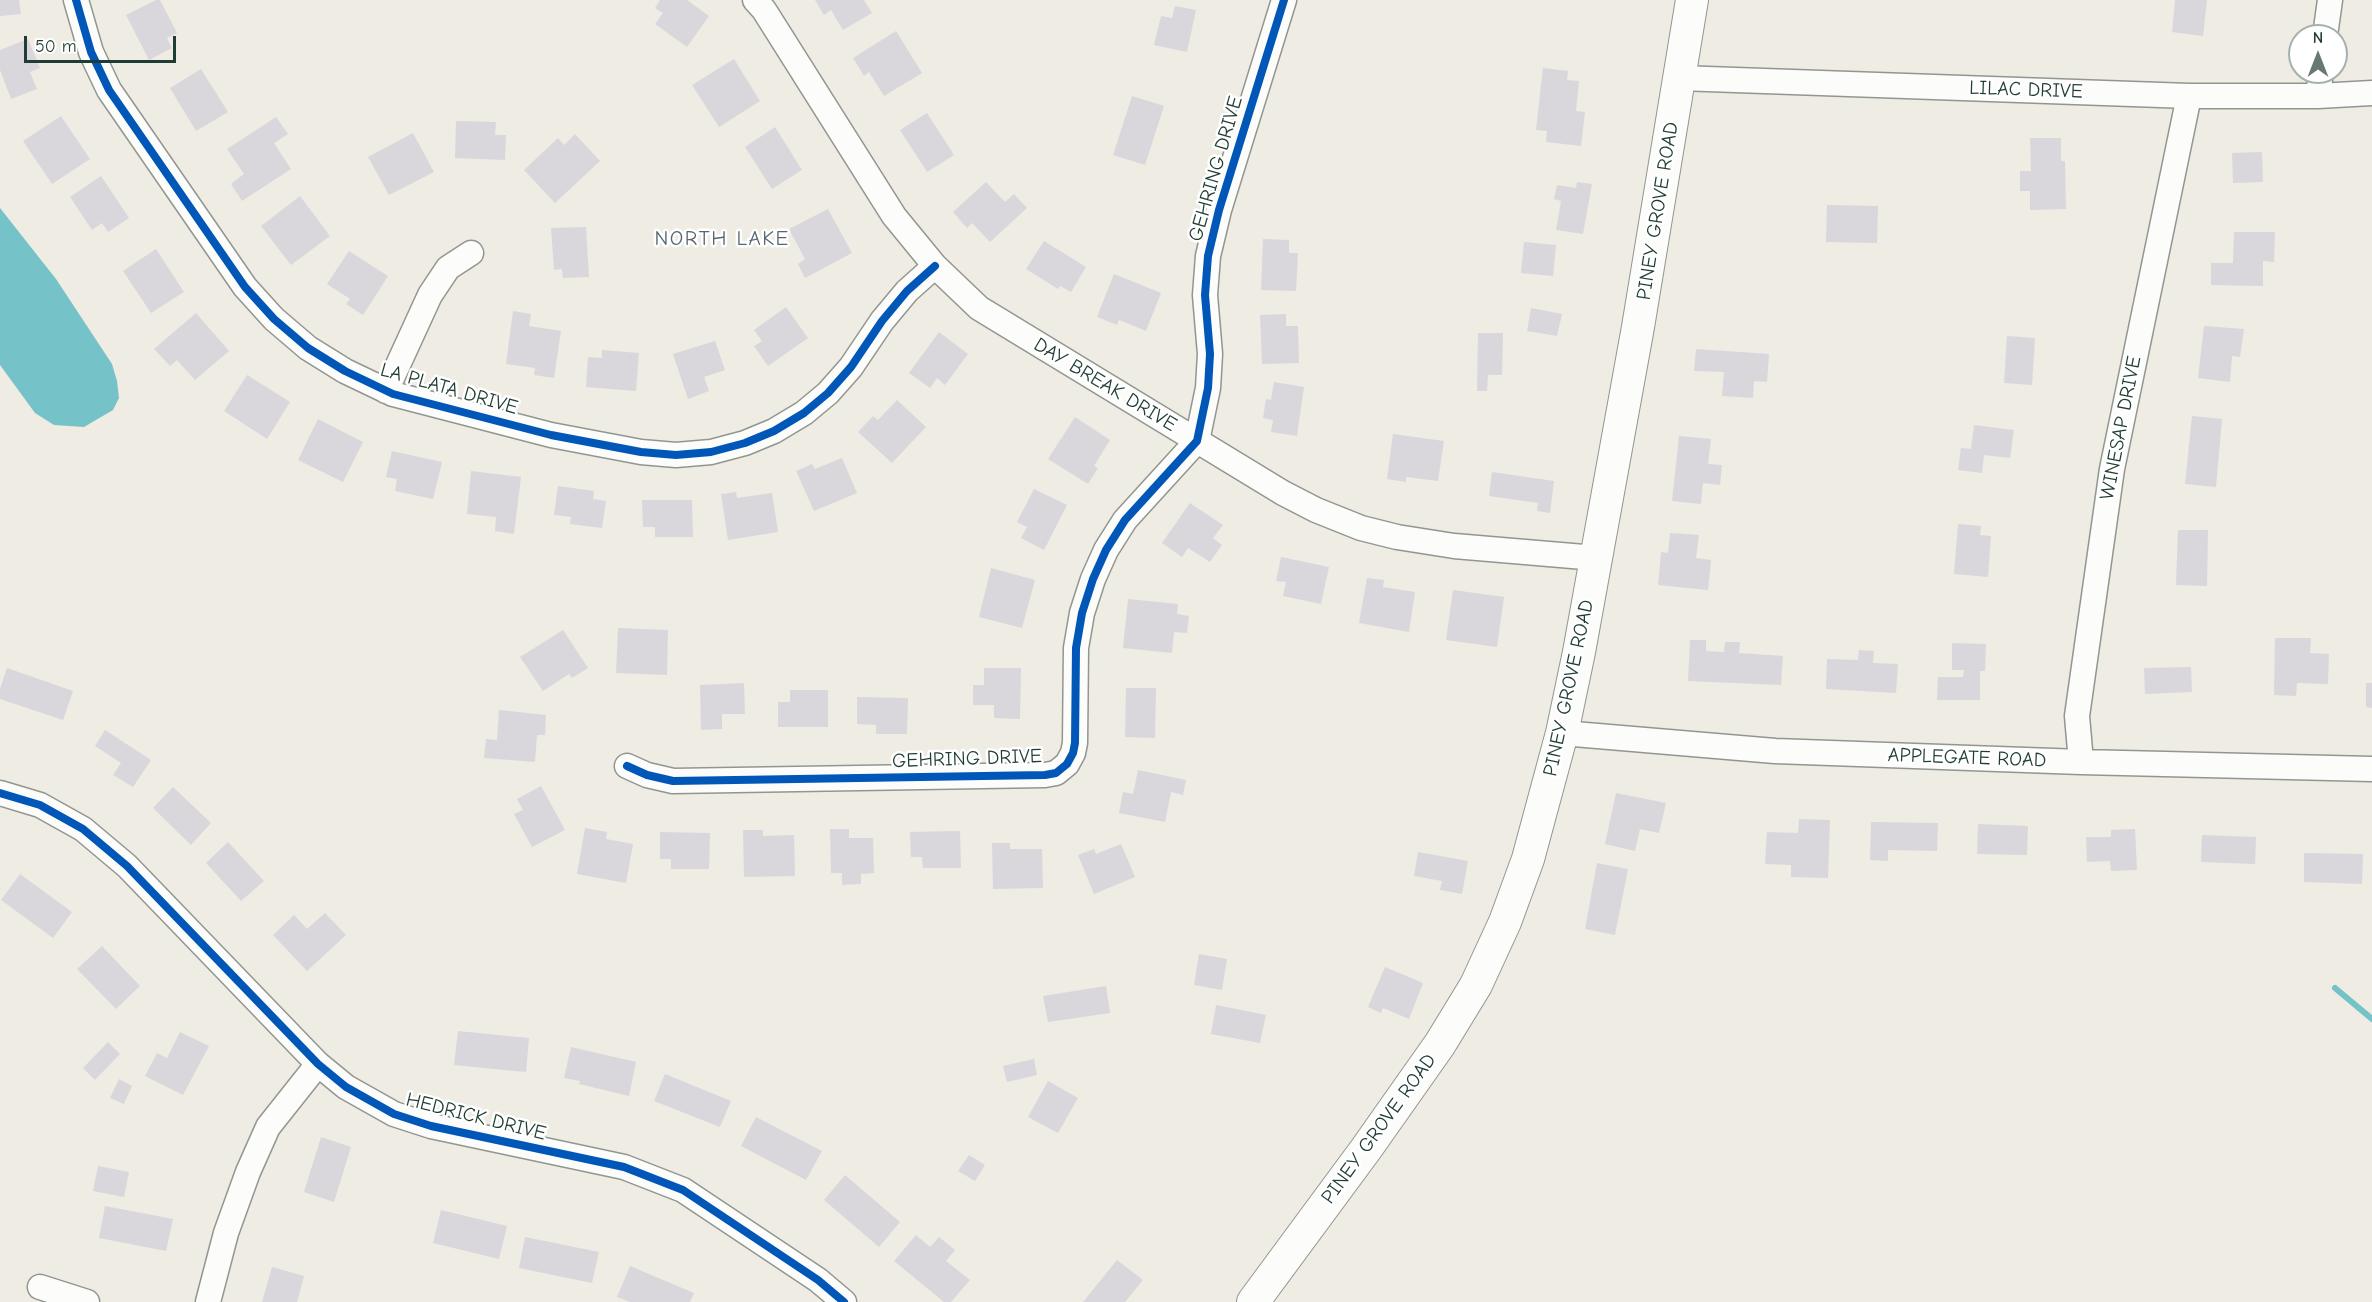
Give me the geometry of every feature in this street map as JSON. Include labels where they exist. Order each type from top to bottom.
[{"type":"main road","name":"PINEY GROVE ROAD","points":[[1253,1302],[1440,1044],[1476,985],[1505,922],[1528,859],[1562,733],[1596,558],[1638,327],[1692,0]]},
{"type":"street","name":"LA PLATA DRIVE","points":[[76,0],[91,52],[109,90],[245,287],[274,319],[308,348],[345,371],[386,392],[551,435],[641,453],[676,455],[711,452],[745,443],[774,431],[804,413],[828,393],[851,368],[882,321],[907,291],[935,266]]},
{"type":"street","name":"DAY BREAK DRIVE","points":[[755,0],[764,10],[894,216],[935,266],[979,308],[1299,502],[1361,528],[1397,537],[1454,546],[1596,558]]},
{"type":"street","name":"GEHRING DRIVE","points":[[627,766],[647,775],[673,781],[1045,775],[1056,772],[1067,764],[1073,753],[1076,648],[1082,613],[1093,579],[1106,550],[1125,520],[1197,441],[1208,388],[1210,365],[1205,295],[1208,256],[1219,210],[1284,0]]},
{"type":"street","points":[[2327,24],[2330,0]]},
{"type":"street","name":"LILAC DRIVE","points":[[1679,78],[2188,96],[2318,96],[2372,93]]},
{"type":"street","points":[[2318,96],[2320,84]]},
{"type":"street","name":"WINESAP DRIVE","points":[[2081,762],[2077,716],[2112,469],[2188,96]]},
{"type":"street","points":[[386,392],[430,295],[448,268],[471,254]]},
{"type":"street","name":"APPLEGATE ROAD","points":[[1562,733],[1775,751],[2372,769]]},
{"type":"street","name":"HEDRICK DRIVE","points":[[0,793],[40,805],[83,829],[127,866],[318,1064],[346,1086],[394,1114],[431,1126],[624,1167],[683,1190],[818,1280],[844,1302]]},
{"type":"street","points":[[208,1302],[226,1233],[268,1127],[318,1064]]},
{"type":"street","points":[[40,1287],[87,1302]]},
{"type":"water","points":[[0,208],[56,279],[112,364],[119,398],[113,410],[84,427],[54,425],[35,413],[0,365]]},
{"type":"building","points":[[0,0],[19,0],[21,14],[0,16]]},
{"type":"building","points":[[160,0],[177,33],[167,38],[172,48],[149,60],[126,15]]},
{"type":"building","points":[[660,0],[687,0],[709,16],[687,47],[655,24],[663,13],[655,8]]},
{"type":"building","points":[[815,0],[864,0],[872,13],[843,30],[831,10],[824,15]]},
{"type":"building","points":[[2175,0],[2207,0],[2203,36],[2172,32]]},
{"type":"building","points":[[1175,6],[1196,10],[1187,52],[1154,45],[1161,16],[1172,18]]},
{"type":"building","points":[[896,31],[922,73],[884,96],[869,72],[864,76],[853,58]]},
{"type":"building","points":[[28,39],[40,68],[30,72],[37,89],[11,99],[0,70],[0,50]]},
{"type":"building","points":[[734,59],[760,101],[719,127],[692,85]]},
{"type":"building","points":[[1543,68],[1568,71],[1567,80],[1579,81],[1576,111],[1585,112],[1581,146],[1546,142],[1547,131],[1536,130]]},
{"type":"building","points":[[201,69],[228,112],[196,131],[170,88]]},
{"type":"building","points":[[1132,96],[1164,106],[1145,165],[1113,155]]},
{"type":"building","points":[[927,113],[954,155],[927,172],[900,130]]},
{"type":"building","points":[[61,116],[90,159],[52,184],[23,141]]},
{"type":"building","points":[[276,117],[288,134],[274,143],[291,169],[242,201],[231,184],[244,174],[227,149]]},
{"type":"building","points":[[456,121],[496,122],[495,135],[506,135],[505,160],[455,158]]},
{"type":"building","points":[[775,127],[802,170],[772,189],[745,147]]},
{"type":"building","points":[[413,133],[434,172],[389,195],[368,157]]},
{"type":"building","points":[[575,134],[600,161],[555,203],[524,170],[558,138],[564,145]]},
{"type":"building","points":[[2030,138],[2061,138],[2061,161],[2065,161],[2066,209],[2030,210],[2030,191],[2020,191],[2020,171],[2031,171]]},
{"type":"building","points":[[2262,152],[2263,182],[2233,183],[2232,153]]},
{"type":"building","points":[[101,176],[129,218],[108,232],[102,223],[92,230],[70,197]]},
{"type":"building","points":[[986,182],[1005,202],[1014,194],[1027,208],[990,242],[972,223],[967,228],[953,212]]},
{"type":"building","points":[[1577,182],[1592,184],[1583,234],[1556,230],[1561,201],[1554,199],[1557,185],[1576,188]]},
{"type":"building","points":[[300,196],[330,236],[291,265],[261,226]]},
{"type":"building","points":[[1827,205],[1878,206],[1877,243],[1826,242]]},
{"type":"building","points":[[828,209],[852,253],[805,278],[798,264],[805,259],[789,229]]},
{"type":"building","points":[[586,227],[589,277],[563,278],[562,269],[554,270],[551,228]]},
{"type":"building","points":[[2234,232],[2275,232],[2274,262],[2263,261],[2263,286],[2211,285],[2211,263],[2233,263]]},
{"type":"building","points":[[1263,239],[1289,240],[1289,253],[1298,253],[1296,291],[1261,290]]},
{"type":"building","points":[[1044,241],[1086,267],[1071,292],[1060,286],[1058,289],[1026,269]]},
{"type":"building","points":[[1524,242],[1556,245],[1553,276],[1521,273]]},
{"type":"building","points":[[156,249],[184,292],[151,313],[123,271]]},
{"type":"building","points":[[349,251],[388,276],[363,315],[346,304],[350,299],[327,284]]},
{"type":"building","points":[[1114,274],[1161,293],[1146,331],[1119,320],[1117,325],[1097,317]]},
{"type":"building","points":[[786,307],[808,338],[768,366],[754,346],[762,341],[754,330]]},
{"type":"building","points":[[1531,308],[1562,314],[1557,336],[1527,331]]},
{"type":"building","points":[[513,311],[531,314],[529,326],[561,331],[554,378],[534,375],[535,368],[506,364]]},
{"type":"building","points":[[196,313],[229,351],[195,380],[177,360],[170,366],[154,349]]},
{"type":"building","points":[[1286,314],[1286,326],[1298,326],[1299,363],[1262,364],[1260,315]]},
{"type":"building","points":[[2204,326],[2244,329],[2240,357],[2232,356],[2230,382],[2198,378]]},
{"type":"building","points":[[939,332],[968,354],[945,385],[937,378],[930,388],[909,373]]},
{"type":"building","points":[[1478,333],[1503,333],[1502,375],[1488,375],[1487,391],[1477,391]]},
{"type":"building","points":[[2007,336],[2035,338],[2032,385],[2004,383]]},
{"type":"building","points":[[715,341],[725,370],[704,377],[709,391],[688,399],[673,354]]},
{"type":"building","points":[[1696,349],[1769,354],[1767,382],[1754,381],[1753,398],[1722,396],[1724,372],[1694,371]]},
{"type":"building","points":[[602,350],[639,353],[636,391],[586,387],[588,357],[602,358]]},
{"type":"building","points":[[247,375],[290,402],[267,439],[224,411]]},
{"type":"building","points":[[1274,382],[1304,387],[1297,436],[1271,432],[1273,420],[1263,418],[1266,399],[1271,400]]},
{"type":"building","points":[[897,400],[926,427],[892,463],[858,432],[873,416],[878,420]]},
{"type":"building","points":[[2192,416],[2222,419],[2216,487],[2185,484]]},
{"type":"building","points":[[1075,417],[1110,440],[1094,466],[1098,468],[1088,484],[1048,459]]},
{"type":"building","points":[[318,419],[363,442],[343,482],[298,460]]},
{"type":"building","points":[[1974,425],[2014,430],[2010,458],[1984,455],[1982,473],[1958,470],[1961,448],[1971,449]]},
{"type":"building","points":[[1393,434],[1444,441],[1438,481],[1406,477],[1406,482],[1387,479]]},
{"type":"building","points":[[1679,436],[1711,439],[1708,464],[1722,465],[1720,485],[1703,483],[1701,504],[1672,501]]},
{"type":"building","points":[[392,451],[442,462],[433,499],[395,491],[397,479],[386,477]]},
{"type":"building","points":[[842,458],[857,493],[814,511],[796,471],[812,464],[815,469]]},
{"type":"building","points":[[471,471],[521,477],[514,534],[495,531],[496,517],[467,514]]},
{"type":"building","points":[[1492,472],[1554,481],[1550,513],[1537,511],[1538,503],[1489,496]]},
{"type":"building","points":[[558,486],[594,491],[593,499],[606,501],[602,528],[570,524],[571,517],[554,515]]},
{"type":"building","points":[[1034,489],[1067,505],[1044,550],[1021,538],[1027,527],[1017,522]]},
{"type":"building","points":[[736,492],[737,498],[772,493],[778,532],[728,540],[721,494]]},
{"type":"building","points":[[642,500],[692,500],[693,537],[655,537],[655,527],[643,527]]},
{"type":"building","points":[[1190,503],[1223,525],[1213,538],[1222,545],[1210,562],[1188,548],[1182,557],[1162,543]]},
{"type":"building","points":[[1958,524],[1981,526],[1980,535],[1991,536],[1988,577],[1954,574]]},
{"type":"building","points":[[2178,530],[2208,530],[2207,586],[2176,585]]},
{"type":"building","points":[[1670,533],[1699,535],[1696,558],[1711,560],[1708,590],[1658,585],[1661,552],[1668,553]]},
{"type":"building","points":[[1281,557],[1329,567],[1321,604],[1283,596],[1286,582],[1276,581]]},
{"type":"building","points":[[991,568],[1035,580],[1022,628],[979,617]]},
{"type":"building","points":[[1367,578],[1384,580],[1383,587],[1415,592],[1409,632],[1359,623]]},
{"type":"building","points":[[1453,590],[1504,597],[1497,647],[1446,640]]},
{"type":"building","points":[[1128,599],[1178,604],[1177,614],[1189,616],[1187,633],[1174,632],[1172,653],[1123,648]]},
{"type":"building","points":[[618,628],[668,630],[667,675],[616,673]]},
{"type":"building","points":[[563,630],[588,668],[572,678],[569,674],[543,691],[520,657]]},
{"type":"building","points":[[2275,638],[2311,638],[2310,653],[2329,654],[2328,684],[2297,683],[2296,696],[2274,695]]},
{"type":"building","points":[[1690,640],[1706,640],[1706,651],[1724,652],[1725,642],[1740,642],[1739,653],[1783,656],[1781,685],[1688,681]]},
{"type":"building","points":[[1952,643],[1986,644],[1985,671],[1980,671],[1980,700],[1937,700],[1938,677],[1963,677],[1964,670],[1952,670]]},
{"type":"building","points":[[1859,650],[1874,651],[1873,663],[1898,664],[1896,693],[1826,689],[1827,659],[1858,660]]},
{"type":"building","points":[[2191,667],[2192,692],[2145,694],[2144,668]]},
{"type":"building","points":[[7,668],[73,691],[63,720],[0,699],[0,689]]},
{"type":"building","points":[[984,668],[1021,668],[1020,719],[994,718],[994,705],[973,705],[973,685],[984,685]]},
{"type":"building","points":[[744,683],[745,714],[722,714],[722,729],[701,730],[700,685]]},
{"type":"building","points":[[2366,683],[2372,683],[2372,708],[2366,707]]},
{"type":"building","points":[[1126,688],[1156,688],[1155,738],[1125,737]]},
{"type":"building","points":[[790,690],[828,690],[828,727],[778,727],[778,702],[790,702]]},
{"type":"building","points":[[857,697],[908,698],[907,734],[876,734],[876,725],[857,724]]},
{"type":"building","points":[[499,710],[546,715],[545,735],[537,735],[535,762],[484,758],[486,739],[497,740]]},
{"type":"building","points":[[105,730],[151,760],[133,787],[113,775],[121,763],[95,746]]},
{"type":"building","points":[[1138,770],[1186,780],[1183,795],[1171,792],[1165,822],[1119,813],[1123,792],[1133,794]]},
{"type":"building","points":[[541,786],[565,830],[532,847],[514,814],[523,810],[517,799]]},
{"type":"building","points":[[173,787],[211,823],[191,845],[153,808]]},
{"type":"building","points":[[1616,793],[1666,803],[1659,833],[1640,829],[1635,851],[1605,844]]},
{"type":"building","points":[[1799,819],[1830,820],[1828,878],[1791,877],[1791,865],[1765,864],[1767,832],[1798,833]]},
{"type":"building","points":[[1871,822],[1938,823],[1937,851],[1888,850],[1888,861],[1870,860]]},
{"type":"building","points":[[1978,824],[2028,826],[2027,855],[1977,854]]},
{"type":"building","points":[[585,828],[607,832],[606,839],[633,844],[626,883],[577,874]]},
{"type":"building","points":[[830,829],[849,829],[849,838],[873,838],[874,873],[861,874],[861,884],[842,885],[842,873],[831,873]]},
{"type":"building","points":[[2135,829],[2137,870],[2111,871],[2110,861],[2087,862],[2086,837],[2111,837],[2111,830]]},
{"type":"building","points":[[743,830],[763,830],[763,836],[794,835],[795,876],[744,877]]},
{"type":"building","points":[[960,831],[961,868],[923,868],[922,857],[911,857],[910,832]]},
{"type":"building","points":[[660,832],[710,833],[709,869],[671,869],[671,859],[660,859]]},
{"type":"building","points":[[2202,835],[2256,837],[2255,864],[2201,862]]},
{"type":"building","points":[[228,842],[264,881],[241,901],[206,863]]},
{"type":"building","points":[[992,843],[1010,843],[1010,849],[1042,849],[1043,888],[993,889]]},
{"type":"building","points":[[1121,844],[1135,877],[1094,894],[1078,855],[1094,849],[1096,854]]},
{"type":"building","points":[[1418,852],[1468,861],[1462,894],[1440,890],[1442,881],[1414,876]]},
{"type":"building","points":[[2304,853],[2363,854],[2362,884],[2304,882]]},
{"type":"building","points":[[1597,863],[1628,869],[1615,935],[1585,929]]},
{"type":"building","points":[[20,874],[72,912],[53,938],[1,900]]},
{"type":"building","points":[[325,913],[346,935],[307,971],[273,935],[294,915],[307,929]]},
{"type":"building","points":[[102,946],[140,986],[116,1009],[77,969]]},
{"type":"building","points":[[1199,954],[1227,959],[1222,990],[1194,985]]},
{"type":"building","points":[[1385,967],[1423,983],[1409,1019],[1383,1008],[1381,1013],[1368,1007]]},
{"type":"building","points":[[1106,986],[1110,1013],[1048,1022],[1043,996]]},
{"type":"building","points":[[1216,1005],[1266,1015],[1260,1043],[1211,1034]]},
{"type":"building","points":[[458,1031],[529,1038],[526,1072],[454,1065]]},
{"type":"building","points":[[180,1032],[209,1046],[183,1095],[145,1076],[157,1053],[167,1058]]},
{"type":"building","points":[[108,1042],[120,1054],[95,1080],[83,1068]]},
{"type":"building","points":[[571,1047],[636,1062],[629,1096],[564,1078]]},
{"type":"building","points":[[1034,1059],[1037,1075],[1007,1082],[1003,1066]]},
{"type":"building","points":[[665,1074],[731,1101],[720,1127],[654,1101]]},
{"type":"building","points":[[119,1079],[132,1086],[124,1104],[110,1098]]},
{"type":"building","points":[[1048,1081],[1078,1098],[1058,1133],[1028,1117]]},
{"type":"building","points":[[756,1117],[822,1151],[806,1180],[741,1146]]},
{"type":"building","points":[[321,1137],[351,1147],[334,1202],[304,1192]]},
{"type":"building","points":[[969,1155],[985,1165],[975,1181],[958,1171]]},
{"type":"building","points":[[98,1166],[129,1172],[124,1197],[93,1191]]},
{"type":"building","points":[[845,1175],[900,1222],[879,1247],[824,1200]]},
{"type":"building","points":[[105,1206],[173,1219],[166,1251],[99,1238]]},
{"type":"building","points":[[441,1210],[507,1226],[499,1259],[433,1243]]},
{"type":"building","points":[[916,1235],[930,1247],[939,1237],[955,1250],[946,1261],[970,1280],[951,1302],[944,1302],[894,1261]]},
{"type":"building","points":[[525,1237],[599,1252],[592,1283],[519,1268]]},
{"type":"building","points":[[1117,1260],[1143,1280],[1125,1302],[1083,1302]]},
{"type":"building","points":[[630,1266],[694,1293],[690,1302],[630,1302],[617,1297]]},
{"type":"building","points":[[272,1267],[304,1276],[297,1302],[262,1302]]},
{"type":"waterway","points":[[2335,988],[2372,1019]]},
{"type":"cycle path","points":[[76,0],[91,52],[109,90],[245,287],[274,319],[308,348],[345,371],[393,394],[551,435],[641,452],[676,455],[711,452],[745,443],[774,431],[804,413],[828,393],[851,367],[882,321],[907,291],[935,266]]},
{"type":"cycle path","points":[[627,766],[647,775],[673,781],[1045,775],[1056,773],[1067,764],[1075,743],[1076,648],[1082,613],[1093,579],[1106,550],[1125,520],[1197,441],[1208,388],[1210,354],[1205,295],[1208,256],[1219,210],[1284,0]]},
{"type":"cycle path","points":[[0,793],[40,805],[83,829],[127,866],[318,1064],[346,1087],[394,1114],[431,1126],[624,1167],[683,1190],[818,1280],[844,1302]]},
{"type":"district","name":"NORTH LAKE","points":[[722,239]]}]
